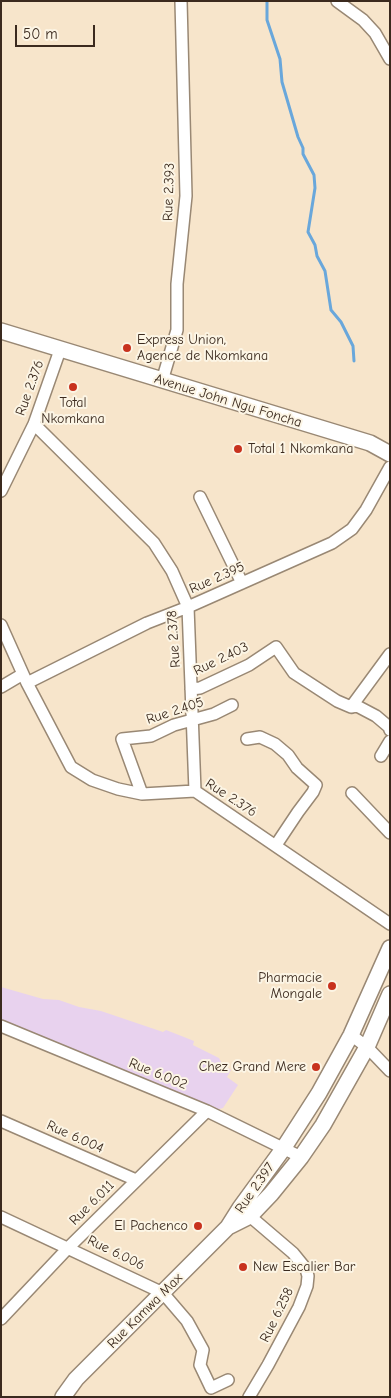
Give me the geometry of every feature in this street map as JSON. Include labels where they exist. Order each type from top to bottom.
[{"type":"main road","name":"Avenue John Ngu Foncha","points":[[1,331],[370,443],[390,445]]},
{"type":"main road","name":"Avenue John Ngu Foncha","points":[[370,443],[390,454]]},
{"type":"main road","name":"Rue 2.397","points":[[245,1212],[319,1092],[351,1035],[386,964],[390,948]]},
{"type":"main road","name":"Rue 2.397","points":[[228,1227],[245,1212],[271,1194],[301,1157],[337,1101],[367,1047],[390,994]]},
{"type":"main road","name":"Rue Kamwa Max","points":[[63,1397],[76,1379],[228,1227]]},
{"type":"street","name":"Rue 2.393","points":[[162,381],[177,330],[177,284],[186,196],[181,1]]},
{"type":"street","points":[[337,1],[363,20],[375,34],[390,59]]},
{"type":"street","name":"Rue 2.376","points":[[2,488],[34,424],[60,350]]},
{"type":"street","name":"Rue 2.378","points":[[34,424],[154,544],[172,571],[188,607],[195,791]]},
{"type":"street","name":"Rue 2.395","points":[[1,687],[25,679],[332,543],[352,529],[366,510],[390,467]]},
{"type":"street","points":[[200,497],[242,583]]},
{"type":"street","name":"Rue 2.376","points":[[1,625],[25,679],[71,766],[92,780],[118,790],[142,794],[195,791],[390,924]]},
{"type":"street","name":"Rue 2.403","points":[[191,689],[200,688],[249,665],[276,646],[294,673],[337,701],[351,707]]},
{"type":"street","points":[[351,707],[390,654]]},
{"type":"street","name":"Rue 2.405","points":[[142,794],[122,739],[151,736],[174,725],[214,714],[232,705]]},
{"type":"street","points":[[351,707],[357,706],[376,716],[390,730]]},
{"type":"street","points":[[247,740],[260,737],[275,744],[316,785],[276,846]]},
{"type":"street","points":[[381,756],[390,741]]},
{"type":"street","points":[[352,794],[390,833]]},
{"type":"street","name":"Rue 6.002","points":[[1,1026],[207,1111],[301,1157]]},
{"type":"street","points":[[351,1035],[367,1047],[390,1071]]},
{"type":"street","name":"Rue 6.011","points":[[1,1319],[69,1247],[207,1111]]},
{"type":"street","name":"Rue 6.004","points":[[1,1121],[136,1180]]},
{"type":"street","name":"Rue 6.258","points":[[245,1212],[293,1253],[306,1269],[308,1276],[307,1286],[299,1307],[268,1366],[249,1397]]},
{"type":"street","name":"Rue 6.006","points":[[1,1217],[69,1247],[163,1293]]},
{"type":"street","points":[[163,1293],[187,1321],[203,1350],[200,1365],[211,1388],[228,1380]]},
{"type":"shaded area","points":[[1,987],[43,999],[59,1000],[79,1007],[101,1011],[163,1032],[166,1030],[194,1041],[193,1045],[219,1058],[222,1064],[231,1070],[227,1077],[238,1085],[223,1108],[205,1113],[1,1031]]},
{"type":"waterway","points":[[267,1],[267,20],[280,59],[282,82],[303,148],[303,154],[314,175],[315,188],[308,232],[325,271],[331,310],[341,322],[353,346],[354,361]]},
{"type":"place","name":"Express Union, Agence de Nkomkana","points":[[127,348]]},
{"type":"place","name":"Total Nkomkana","points":[[73,387]]},
{"type":"place","name":"Total 1 Nkomkana","points":[[238,449]]},
{"type":"place","name":"Pharmacie Mongale","points":[[332,986]]},
{"type":"place","name":"Chez Grand Mere","points":[[316,1067]]},
{"type":"place","name":"El Pachenco","points":[[198,1226]]},
{"type":"place","name":"New Escalier Bar","points":[[243,1267]]}]
